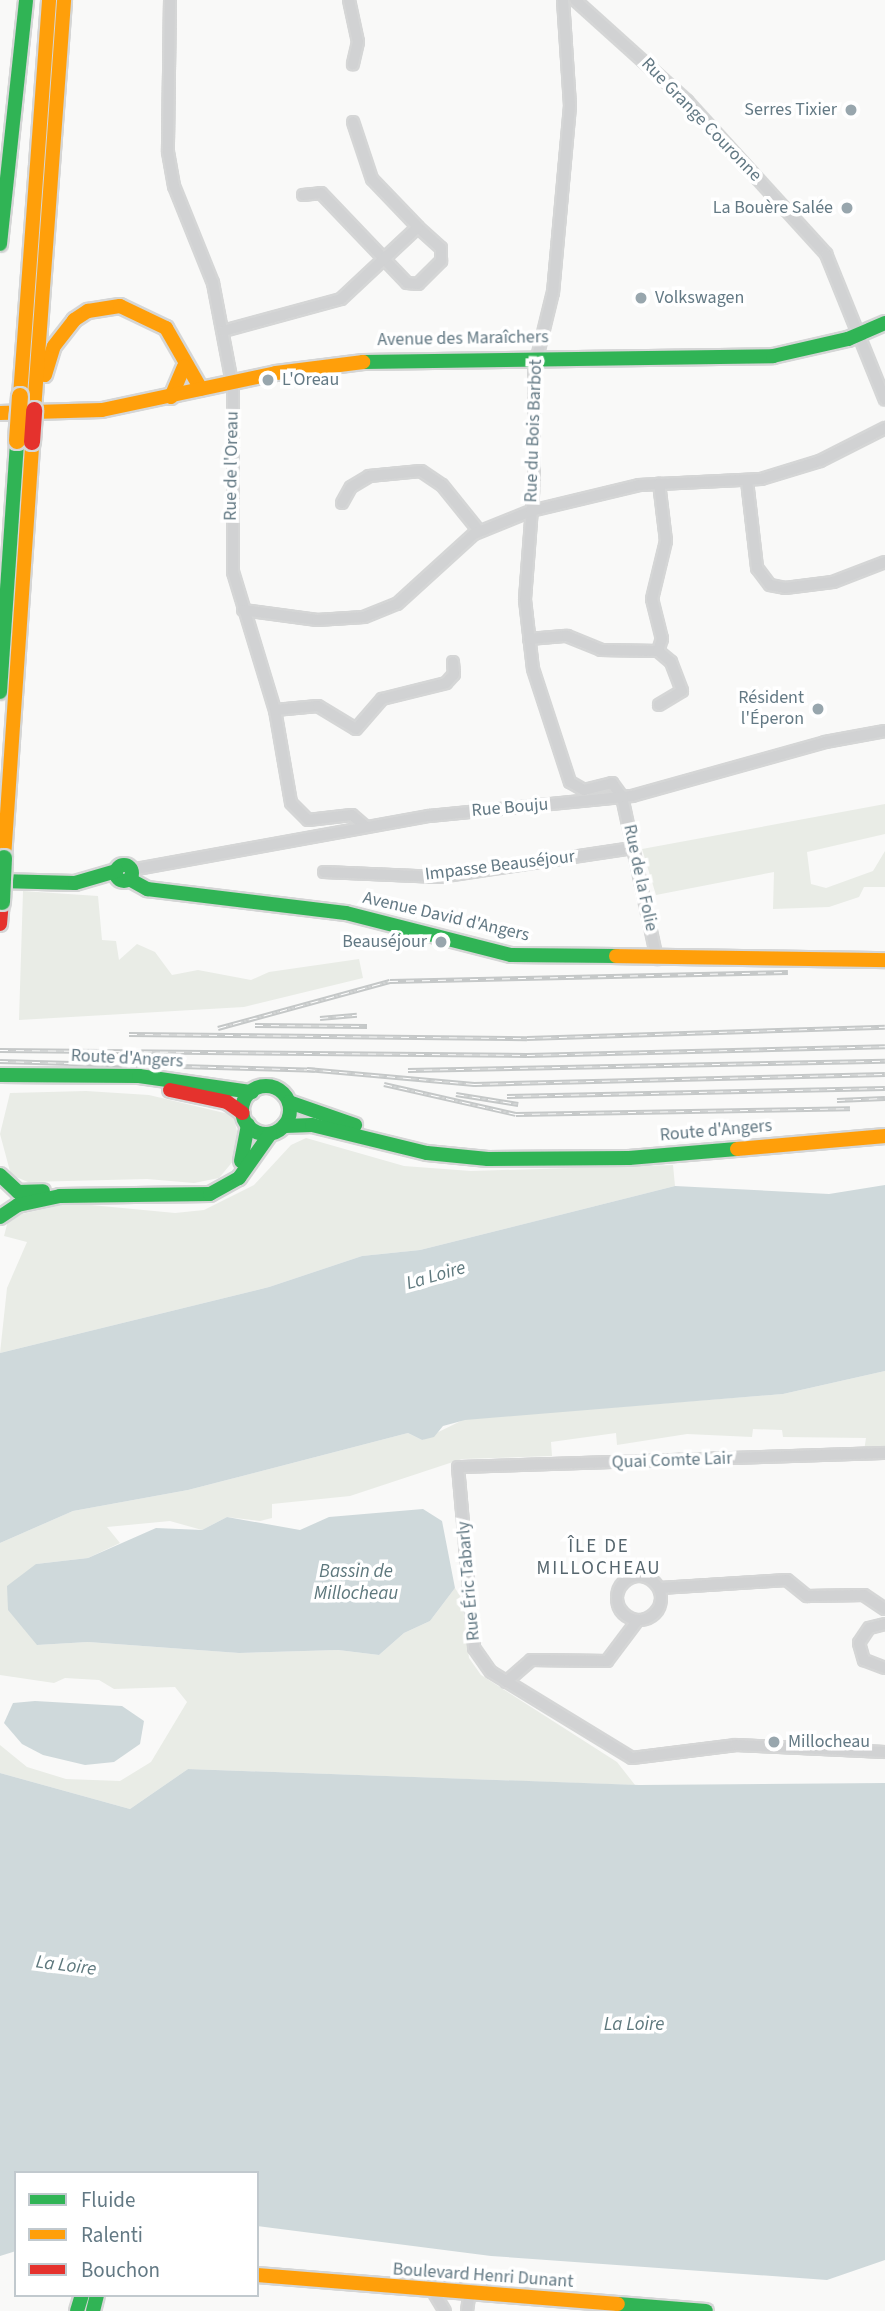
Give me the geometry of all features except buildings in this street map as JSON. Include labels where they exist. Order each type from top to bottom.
[{"type":"main road","points":[[0,244],[12,171],[26,0]]},
{"type":"main road","points":[[32,399],[49,0]]},
{"type":"main road","points":[[0,692],[24,442],[32,399],[64,0]]},
{"type":"main road","points":[[32,399],[62,331],[88,311],[104,306],[152,317],[176,342],[184,367],[201,389]]},
{"type":"main road","name":"Avenue des Maraîchers","points":[[0,413],[102,410],[232,383],[400,358],[536,355],[741,358],[803,351],[859,335],[885,323]]},
{"type":"main road","points":[[171,397],[184,367]]},
{"type":"main road","points":[[0,924],[24,442]]},
{"type":"main road","points":[[0,881],[75,883],[126,873]]},
{"type":"main road","name":"Avenue David d'Angers","points":[[126,873],[147,889],[346,913],[511,955],[885,960]]},
{"type":"main road","name":"Route d'Angers","points":[[0,1075],[139,1076],[252,1092],[273,1087],[289,1102],[429,1143],[550,1158]]},
{"type":"main road","name":"Route d'Angers","points":[[0,1082],[163,1089],[227,1102],[246,1119],[277,1130],[312,1125],[442,1155],[629,1158],[885,1136]]},
{"type":"main road","points":[[0,1175],[12,1189],[27,1193],[208,1187],[226,1178],[240,1162],[252,1092]]},
{"type":"main road","points":[[0,1217],[18,1205],[60,1196],[210,1194],[239,1178],[277,1130],[289,1102]]},
{"type":"main road","name":"Boulevard Henri Dunant","points":[[259,2275],[434,2293],[468,2304],[706,2311]]},
{"type":"street","name":"Rue de l'Oreau","points":[[170,0],[168,152],[174,186],[205,260],[223,331],[232,383],[237,450],[229,548],[243,610],[275,710],[291,803],[308,820],[352,815],[366,827]]},
{"type":"street","points":[[349,0],[358,42],[353,64]]},
{"type":"street","name":"Rue du Bois Barbot","points":[[575,0],[565,6],[570,106],[552,292],[536,355],[525,600],[533,669],[576,788],[612,783],[622,797]]},
{"type":"street","name":"Rue Grange Couronne","points":[[575,0],[687,101],[802,223],[840,278],[885,400]]},
{"type":"street","points":[[303,195],[321,193],[407,283],[418,284],[441,261],[441,248],[372,179],[353,122]]},
{"type":"street","points":[[223,331],[341,299],[385,261],[418,227]]},
{"type":"street","points":[[243,610],[317,620],[374,614],[412,592],[479,531],[531,510],[659,483],[747,481],[811,464],[885,428]]},
{"type":"street","points":[[342,503],[351,488],[369,476],[421,471],[442,485],[479,531]]},
{"type":"street","points":[[747,481],[757,568],[770,584],[785,588],[833,582],[885,562]]},
{"type":"street","points":[[658,651],[662,639],[652,598],[666,541],[659,483]]},
{"type":"street","points":[[529,639],[567,636],[601,650],[658,651],[671,662],[682,691],[659,705]]},
{"type":"street","points":[[275,710],[310,704],[356,729],[382,699],[446,683],[453,662]]},
{"type":"street","name":"Rue Bouju","points":[[126,873],[366,827],[622,797],[825,742],[885,731]]},
{"type":"street","name":"Rue de la Folie","points":[[622,797],[657,959]]},
{"type":"street","name":"Impasse Beauséjour","points":[[324,872],[439,877],[633,848]]},
{"type":"street","name":"Quai Comte Lair","points":[[458,1467],[885,1453]]},
{"type":"street","name":"Rue Éric Tabarly","points":[[458,1467],[474,1648],[484,1665],[506,1682],[632,1758],[736,1745],[885,1752]]},
{"type":"street","points":[[637,1621],[621,1612],[620,1587],[643,1576],[660,1588],[787,1580],[807,1596],[864,1595],[885,1609]]},
{"type":"street","points":[[506,1682],[531,1660],[607,1661],[637,1621],[659,1609],[660,1588]]},
{"type":"street","points":[[885,1623],[869,1628],[859,1643],[864,1660],[885,1668]]},
{"type":"street","points":[[434,2293],[445,2311]]},
{"type":"shaded area","points":[[885,804],[885,834],[807,852],[811,884],[826,888],[873,871],[885,851],[885,887],[864,887],[859,897],[829,907],[773,909],[774,872],[656,895],[642,849]]},
{"type":"shaded area","points":[[23,891],[98,896],[102,940],[116,941],[119,960],[137,944],[155,952],[172,975],[198,970],[251,980],[269,972],[359,959],[363,978],[244,1007],[19,1020]]},
{"type":"shaded area","points":[[86,1091],[149,1095],[233,1115],[239,1139],[234,1160],[219,1178],[194,1183],[147,1179],[28,1182],[11,1175],[0,1134],[10,1093]]},
{"type":"shaded area","points":[[306,1138],[404,1166],[471,1171],[673,1165],[675,1186],[420,1250],[362,1256],[269,1287],[0,1353],[7,1288],[27,1242],[4,1236],[9,1217],[70,1203],[175,1213],[204,1210],[254,1185],[291,1145]]},
{"type":"shaded area","points":[[885,1371],[885,1449],[864,1451],[866,1438],[783,1437],[782,1430],[753,1429],[752,1437],[687,1434],[617,1445],[616,1433],[551,1442],[552,1456],[462,1459],[350,1496],[272,1504],[272,1518],[260,1521],[227,1517],[202,1530],[170,1521],[107,1527],[120,1543],[88,1558],[36,1564],[37,1645],[88,1642],[239,1653],[338,1650],[379,1655],[404,1633],[430,1621],[455,1588],[462,1599],[469,1658],[481,1675],[617,1762],[635,1785],[188,1769],[130,1809],[0,1773],[0,1745],[27,1767],[66,1779],[120,1781],[151,1762],[187,1702],[175,1687],[114,1689],[99,1680],[65,1678],[54,1683],[0,1675],[0,1543],[73,1511],[188,1490],[408,1433],[422,1440],[465,1419],[783,1394]]},
{"type":"water","name":"La Loire","points":[[885,1185],[885,1371],[783,1394],[465,1420],[443,1426],[434,1437],[422,1440],[408,1433],[188,1490],[73,1511],[0,1543],[0,1353],[269,1287],[362,1256],[420,1250],[675,1186],[829,1194]]},
{"type":"water","name":"Bassin de Millocheau","points":[[423,1509],[442,1521],[455,1588],[430,1621],[404,1633],[379,1655],[338,1650],[239,1653],[88,1642],[37,1645],[8,1610],[7,1586],[36,1564],[88,1558],[156,1528],[202,1530],[227,1517],[300,1530],[329,1517]]},
{"type":"water","points":[[35,1701],[122,1706],[144,1721],[140,1744],[114,1762],[85,1765],[43,1755],[22,1744],[4,1723],[13,1703]]},
{"type":"water","name":"La Loire","points":[[188,1769],[639,1785],[885,1783],[885,2260],[827,2280],[491,2256],[259,2226],[259,2171],[14,2171],[14,2252],[0,2256],[0,1773],[130,1809]]},
{"type":"railway","points":[[218,1028],[390,981],[788,972]]},
{"type":"railway","points":[[320,1018],[357,1015]]},
{"type":"railway","points":[[255,1025],[367,1026]]},
{"type":"railway","points":[[129,1034],[527,1038],[885,1027]]},
{"type":"railway","points":[[0,1050],[527,1055],[885,1046]]},
{"type":"railway","points":[[0,1061],[315,1070]]},
{"type":"railway","points":[[408,1070],[885,1061]]},
{"type":"railway","points":[[307,1069],[474,1084],[885,1074]]},
{"type":"railway","points":[[384,1084],[516,1114],[850,1108]]},
{"type":"railway","points":[[507,1096],[885,1088]]},
{"type":"railway","points":[[456,1094],[518,1104]]},
{"type":"railway","points":[[837,1100],[885,1098]]},
{"type":"traffic: fast","points":[[0,244],[26,0]]},
{"type":"traffic: fast","points":[[363,362],[773,356],[848,339],[885,323]]},
{"type":"traffic: fast","points":[[0,692],[17,441]]},
{"type":"traffic: fast","points":[[2,902],[4,858]]},
{"type":"traffic: fast","points":[[124,865],[132,873],[124,881],[116,873],[124,865]]},
{"type":"traffic: fast","points":[[0,881],[75,883],[116,871]]},
{"type":"traffic: fast","points":[[129,879],[147,889],[346,913],[511,955],[616,956]]},
{"type":"traffic: fast","points":[[0,1075],[139,1076],[252,1092]]},
{"type":"traffic: fast","points":[[266,1086],[283,1093],[290,1110],[283,1127],[266,1134],[249,1127],[242,1110],[249,1093],[266,1086]]},
{"type":"traffic: fast","points":[[289,1102],[355,1125]]},
{"type":"traffic: fast","points":[[241,1161],[248,1125]]},
{"type":"traffic: fast","points":[[284,1126],[312,1125],[427,1153],[488,1159],[629,1158],[737,1149]]},
{"type":"traffic: fast","points":[[0,1217],[18,1205],[60,1196],[210,1194],[239,1178],[270,1134]]},
{"type":"traffic: fast","points":[[0,1175],[18,1192],[43,1191]]},
{"type":"traffic: fast","points":[[77,2311],[81,2297]]},
{"type":"traffic: fast","points":[[93,2311],[96,2297]]},
{"type":"traffic: fast","points":[[618,2304],[706,2311]]},
{"type":"traffic: slow","points":[[20,396],[49,0]]},
{"type":"traffic: slow","points":[[34,410],[64,0]]},
{"type":"traffic: slow","points":[[45,375],[54,346],[74,320],[88,311],[120,306],[166,328],[201,389]]},
{"type":"traffic: slow","points":[[0,413],[102,410],[276,373],[363,362]]},
{"type":"traffic: slow","points":[[171,397],[184,367]]},
{"type":"traffic: slow","points":[[17,441],[20,396]]},
{"type":"traffic: slow","points":[[4,858],[32,442]]},
{"type":"traffic: slow","points":[[616,956],[885,960]]},
{"type":"traffic: slow","points":[[737,1149],[885,1136]]},
{"type":"traffic: slow","points":[[259,2275],[618,2304]]},
{"type":"traffic: jam","points":[[32,442],[34,410]]},
{"type":"traffic: jam","points":[[0,924],[2,902]]},
{"type":"traffic: jam","points":[[170,1090],[227,1102],[243,1113]]},
{"type":"place","name":"Serres Tixier","points":[[851,110]]},
{"type":"place","name":"La Bouère Salée","points":[[847,208]]},
{"type":"place","name":"Volkswagen","points":[[641,298]]},
{"type":"place","name":"L'Oreau","points":[[268,380]]},
{"type":"place","name":"Résident l'Éperon","points":[[818,709]]},
{"type":"place","name":"Beauséjour","points":[[441,942]]},
{"type":"place","name":"Millocheau","points":[[774,1742]]},
{"type":"district","name":"ÎLE DE MILLOCHEAU","points":[[599,1558]]}]
